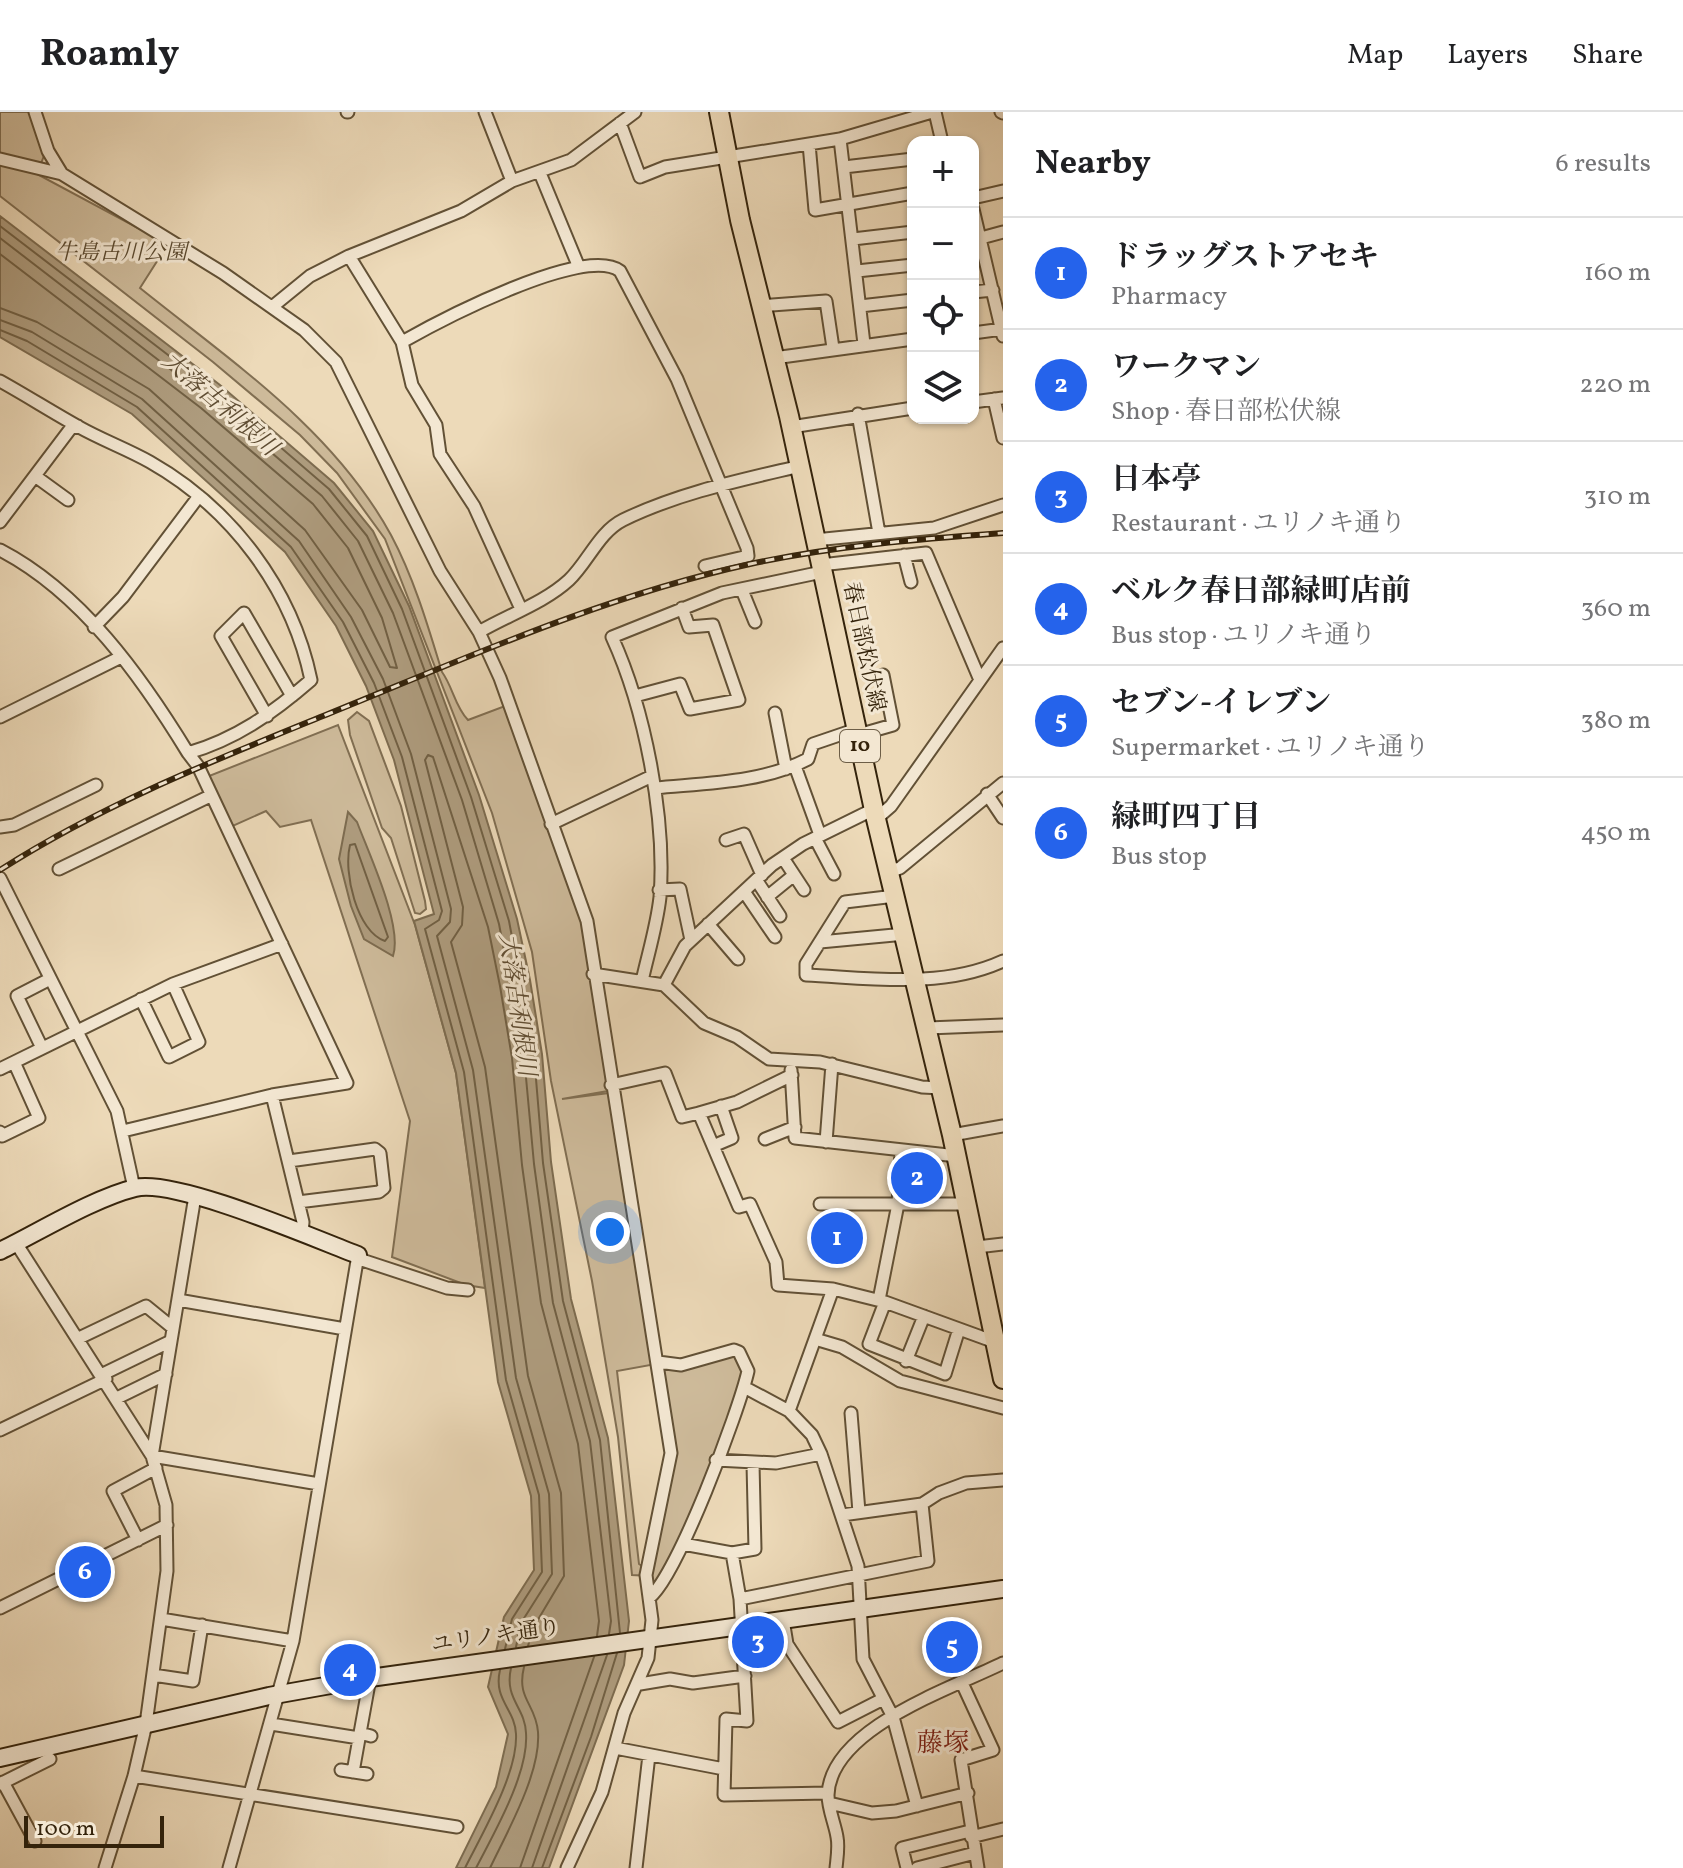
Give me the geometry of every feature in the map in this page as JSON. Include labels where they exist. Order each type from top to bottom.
[{"type":"main road","name":"春日部松伏線","points":[[719,112],[875,814],[942,1088],[1003,1379]]},
{"type":"street","points":[[35,112],[48,151],[62,174]]},
{"type":"street","points":[[485,112],[512,181]]},
{"type":"street","points":[[272,307],[310,276],[349,256],[461,211],[512,181],[540,173],[586,152],[635,112]]},
{"type":"street","points":[[620,123],[640,177],[665,167],[840,139],[934,112],[940,136]]},
{"type":"street","points":[[840,139],[864,344]]},
{"type":"street","points":[[809,144],[815,210],[907,194]]},
{"type":"street","points":[[0,159],[62,174],[210,264],[304,330],[336,362],[440,571],[479,632],[506,693],[587,921],[671,1453],[646,1575],[649,1598],[640,1684],[624,1713],[602,1792],[567,1868]]},
{"type":"street","points":[[844,167],[907,160]]},
{"type":"street","points":[[540,173],[578,265]]},
{"type":"street","points":[[979,197],[1003,191]]},
{"type":"street","points":[[981,238],[1003,232]]},
{"type":"street","points":[[853,239],[907,233]]},
{"type":"street","points":[[979,233],[979,258],[993,290],[1002,332],[979,333]]},
{"type":"street","points":[[349,256],[402,342],[412,385],[436,425],[440,454],[474,506],[521,609]]},
{"type":"street","points":[[402,342],[470,305],[578,265],[608,264],[620,271],[677,379],[748,556],[705,566]]},
{"type":"street","points":[[857,271],[907,266]]},
{"type":"street","points":[[979,291],[993,290]]},
{"type":"street","points":[[760,306],[826,301],[833,348]]},
{"type":"street","points":[[860,306],[907,301]]},
{"type":"street","points":[[774,358],[907,340]]},
{"type":"street","points":[[0,381],[151,463],[199,496],[255,553],[283,600],[311,680],[267,716],[219,744],[188,753]]},
{"type":"street","points":[[998,399],[1003,438]]},
{"type":"street","points":[[791,427],[907,409]]},
{"type":"street","points":[[858,414],[879,533]]},
{"type":"street","points":[[0,522],[71,428],[78,426]]},
{"type":"street","points":[[479,632],[571,579],[611,528],[622,521],[718,486],[800,466]]},
{"type":"street","points":[[35,476],[68,500]]},
{"type":"street","points":[[94,627],[123,597],[199,496]]},
{"type":"street","points":[[815,540],[934,528],[1003,505]]},
{"type":"street","points":[[0,550],[38,572],[63,592],[119,658],[188,753],[347,1083],[272,1095],[123,1131]]},
{"type":"street","points":[[642,981],[659,890],[654,782],[635,696],[612,637],[682,608],[821,568],[861,558],[926,553],[980,680]]},
{"type":"street","points":[[904,555],[911,582]]},
{"type":"street","points":[[742,590],[755,622]]},
{"type":"street","points":[[635,696],[680,684],[690,709],[739,700],[713,625],[689,627],[682,608]]},
{"type":"street","points":[[267,716],[221,636],[244,613],[292,696]]},
{"type":"street","points":[[664,985],[670,970],[691,940],[783,858],[818,837],[891,806],[1003,648]]},
{"type":"street","points":[[0,717],[119,658]]},
{"type":"street","points":[[551,824],[654,782],[750,778],[808,759],[813,744],[893,725],[883,675]]},
{"type":"street","points":[[775,713],[790,767],[834,874]]},
{"type":"street","points":[[889,872],[900,868],[1003,783]]},
{"type":"street","points":[[0,827],[14,825],[96,785]]},
{"type":"street","points":[[987,794],[1003,818]]},
{"type":"street","points":[[59,869],[210,796]]},
{"type":"street","points":[[726,840],[744,834],[767,897],[780,916]]},
{"type":"street","points":[[783,858],[804,890]]},
{"type":"street","points":[[767,897],[794,875]]},
{"type":"street","points":[[0,878],[117,1111],[134,1188]]},
{"type":"street","points":[[659,890],[680,889],[691,940]]},
{"type":"street","points":[[745,893],[775,937]]},
{"type":"street","points":[[895,896],[845,902],[806,964],[806,975],[916,980],[981,971],[1003,961]]},
{"type":"street","points":[[708,924],[738,959]]},
{"type":"street","points":[[820,942],[905,934]]},
{"type":"street","points":[[0,1069],[173,984],[282,944]]},
{"type":"street","points":[[593,974],[664,985],[704,1023],[737,1037],[769,1059],[832,1064],[922,1087],[942,1088]]},
{"type":"street","points":[[42,1048],[17,996],[50,979]]},
{"type":"street","points":[[141,999],[169,1057],[199,1042],[173,984]]},
{"type":"street","points":[[928,1028],[1003,1025]]},
{"type":"street","points":[[0,1132],[2,1136],[39,1118],[14,1062]]},
{"type":"street","points":[[790,1062],[795,1138],[957,1156]]},
{"type":"street","points":[[826,1142],[832,1064]]},
{"type":"street","points":[[611,1085],[665,1073],[682,1117],[721,1106],[792,1075]]},
{"type":"street","points":[[272,1095],[298,1202],[302,1234]]},
{"type":"street","points":[[713,1146],[732,1138],[721,1106]]},
{"type":"street","points":[[699,1113],[739,1207],[750,1204],[776,1262],[778,1285],[833,1289],[882,1301],[995,1342]]},
{"type":"street","points":[[952,1135],[1003,1126]]},
{"type":"street","points":[[765,1139],[795,1127]]},
{"type":"street","points":[[289,1161],[375,1149],[380,1153],[384,1188],[379,1192],[298,1202]]},
{"type":"street","points":[[901,1152],[898,1204],[882,1301],[869,1344],[945,1374],[959,1329]]},
{"type":"street","points":[[0,1251],[134,1188],[167,1187],[302,1234],[358,1255],[362,1260],[447,1288],[468,1290]]},
{"type":"street","points":[[154,1462],[195,1196]]},
{"type":"street","points":[[820,1204],[967,1204]]},
{"type":"street","points":[[16,1243],[104,1377],[154,1462],[166,1505],[161,1619],[146,1724],[134,1776],[105,1868]]},
{"type":"street","points":[[977,1247],[1003,1244]]},
{"type":"street","points":[[229,1868],[293,1641],[358,1255]]},
{"type":"street","points":[[789,1411],[833,1289]]},
{"type":"street","points":[[178,1300],[345,1329]]},
{"type":"street","points":[[79,1338],[146,1306],[173,1328]]},
{"type":"street","points":[[906,1361],[924,1316]]},
{"type":"street","points":[[815,1339],[842,1347],[900,1381],[1003,1408]]},
{"type":"street","points":[[0,1430],[171,1341]]},
{"type":"street","points":[[649,1598],[678,1559],[744,1387],[746,1365],[734,1350],[681,1365],[658,1362]]},
{"type":"street","points":[[117,1398],[166,1374]]},
{"type":"street","points":[[744,1387],[789,1411],[812,1435],[821,1454],[859,1572],[858,1609],[863,1659],[893,1717],[917,1806]]},
{"type":"street","points":[[851,1413],[859,1512]]},
{"type":"street","points":[[716,1460],[753,1464],[821,1454]]},
{"type":"street","points":[[138,1540],[113,1491],[154,1462],[319,1484]]},
{"type":"street","points":[[683,1544],[732,1553],[755,1549],[753,1464]]},
{"type":"street","points":[[842,1515],[922,1504],[939,1493],[966,1483],[1003,1480]]},
{"type":"street","points":[[740,1599],[859,1572],[928,1561],[922,1504]]},
{"type":"street","points":[[0,1608],[167,1525]]},
{"type":"street","points":[[732,1553],[740,1599],[747,1721],[726,1719],[724,1795],[829,1798],[872,1813],[968,1793]]},
{"type":"street","name":"ユリノキ通り","points":[[0,1761],[146,1724],[280,1694],[370,1678],[1003,1589]]},
{"type":"street","points":[[161,1619],[293,1641]]},
{"type":"street","points":[[783,1620],[787,1644],[838,1722],[883,1699]]},
{"type":"street","points":[[153,1675],[193,1681],[202,1625]]},
{"type":"street","points":[[836,1868],[838,1841],[829,1798],[837,1768],[851,1749],[868,1731],[1003,1663]]},
{"type":"street","points":[[640,1684],[670,1679],[693,1683],[745,1676]]},
{"type":"street","points":[[367,1774],[347,1771],[364,1736],[370,1678]]},
{"type":"street","points":[[962,1683],[993,1750],[961,1760],[978,1868]]},
{"type":"street","points":[[271,1724],[364,1736]]},
{"type":"street","points":[[615,1748],[724,1769]]},
{"type":"street","points":[[636,1868],[649,1755]]},
{"type":"street","points":[[4,1782],[50,1759]]},
{"type":"street","points":[[0,1761],[4,1782],[35,1841]]},
{"type":"street","points":[[134,1776],[457,1827]]},
{"type":"street","points":[[907,1868],[902,1848],[1003,1829]]},
{"type":"street","points":[[917,1868],[975,1853]]},
{"type":"green space","name":"牛島古川公園","points":[[0,112],[30,112],[45,153],[37,174],[168,244],[140,288],[278,400],[340,462],[367,497],[407,568],[442,672],[468,720],[505,706],[583,924],[608,1091],[562,1099],[609,1093],[656,1364],[617,1371],[639,1564],[645,1568],[670,1487],[662,1365],[735,1353],[744,1364],[741,1385],[670,1568],[659,1585],[652,1582],[651,1576],[632,1575],[618,1437],[592,1281],[551,1081],[532,952],[492,813],[385,539],[337,473],[300,435],[213,362],[0,196]]},
{"type":"green space","points":[[357,712],[369,721],[401,806],[425,901],[426,909],[420,914],[415,913],[391,838],[382,828],[350,735],[348,720]]},
{"type":"green space","points":[[338,725],[415,925],[456,1073],[485,1288],[466,1285],[392,1257],[410,1121],[311,820],[280,827],[266,811],[226,829],[204,778]]},
{"type":"water","name":"大落古利根川","points":[[0,216],[220,385],[334,483],[373,531],[409,606],[479,795],[517,919],[530,980],[542,1054],[551,1162],[571,1299],[608,1438],[629,1621],[624,1665],[549,1868],[456,1868],[496,1787],[508,1734],[488,1687],[504,1617],[534,1570],[531,1496],[498,1382],[456,1073],[414,921],[434,914],[394,760],[366,686],[336,626],[285,552],[132,414],[0,337]]},
{"type":"water","points":[[348,812],[357,822],[389,909],[395,943],[393,956],[364,939],[351,906],[339,859]]},
{"type":"railway","points":[[0,870],[79,824],[202,766],[484,650],[642,593],[750,564],[813,552],[1003,533]]},
{"type":"place","name":"ワークマン","points":[[917,1178]]},
{"type":"place","name":"ドラッグストアセキ","points":[[837,1238]]},
{"type":"place","name":"緑町四丁目","points":[[85,1572]]},
{"type":"place","name":"日本亭","points":[[758,1642]]},
{"type":"place","name":"セブン-イレブン","points":[[952,1647]]},
{"type":"place","name":"ベルク春日部緑町店前","points":[[350,1670]]},
{"type":"district","name":"藤塚","points":[[943,1744]]}]
